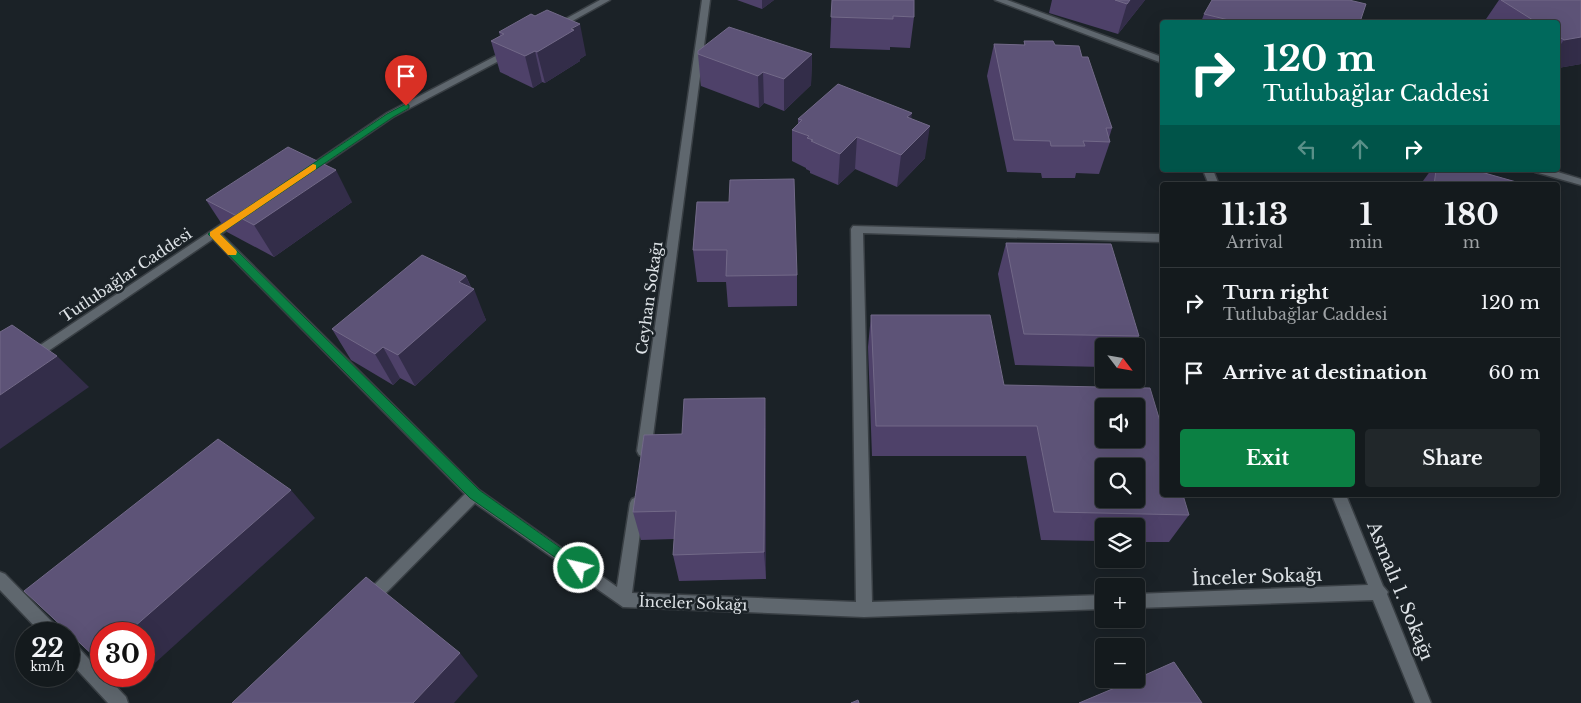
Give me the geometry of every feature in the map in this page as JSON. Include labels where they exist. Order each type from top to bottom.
[{"type":"street","points":[[546,32],[606,0]]},
{"type":"street","name":"Ceyhan Sokağı","points":[[643,462],[706,0]]},
{"type":"street","points":[[999,0],[1160,59]]},
{"type":"street","points":[[302,175],[390,115],[520,46]]},
{"type":"street","points":[[1546,172],[1581,182]]},
{"type":"street","name":"Tutlubağlar Caddesi","points":[[25,362],[246,212]]},
{"type":"street","points":[[864,610],[857,228],[1160,238]]},
{"type":"street","name":"İnceler Sokağı","points":[[214,234],[474,494],[623,600],[864,610],[1095,602]]},
{"type":"street","points":[[623,600],[638,491]]},
{"type":"street","points":[[357,612],[474,494]]},
{"type":"street","name":"Asmalı 1. Sokağı","points":[[1340,497],[1380,592],[1423,703]]},
{"type":"street","points":[[0,579],[41,622]]},
{"type":"street","name":"İnceler Sokağı","points":[[1145,601],[1380,592]]},
{"type":"street","points":[[80,661],[120,703]]},
{"type":"building","points":[[832,0],[914,0],[914,17],[893,16],[893,19],[831,17]]},
{"type":"building","points":[[1115,0],[1130,0],[1127,4]]},
{"type":"building","points":[[1212,0],[1349,0],[1366,4],[1361,20],[1229,20],[1204,14]]},
{"type":"building","points":[[1501,0],[1581,0],[1581,37],[1564,40],[1560,37],[1560,20],[1533,20]]},
{"type":"building","points":[[547,10],[580,24],[571,29],[574,30],[537,52],[535,51],[525,56],[491,41],[504,34],[499,32],[531,14],[535,16]]},
{"type":"building","points":[[729,27],[812,54],[784,79],[763,72],[758,76],[698,54],[698,51]]},
{"type":"building","points":[[1024,41],[1053,41],[1055,45],[1079,46],[1082,57],[1088,57],[1112,128],[1106,128],[1110,142],[1083,141],[1085,146],[1051,146],[1050,141],[1014,140],[994,44],[1025,45]]},
{"type":"building","points":[[838,84],[912,113],[907,117],[930,126],[901,155],[857,137],[840,154],[811,141],[813,140],[807,138],[809,136],[792,130],[802,120],[798,119]]},
{"type":"building","points":[[288,147],[336,170],[254,225],[206,200]]},
{"type":"building","points":[[1436,172],[1481,172],[1516,182],[1434,182]]},
{"type":"building","points":[[794,179],[797,275],[726,276],[727,250],[693,250],[697,202],[729,202],[730,180]]},
{"type":"building","points":[[1006,243],[1111,244],[1139,336],[1024,334]]},
{"type":"building","points":[[422,255],[466,276],[459,282],[474,289],[398,355],[383,347],[375,354],[332,329]]},
{"type":"building","points":[[871,315],[990,315],[1004,385],[1150,388],[1160,421],[1160,497],[1184,497],[1189,515],[1054,512],[1037,426],[876,426]]},
{"type":"building","points":[[12,325],[57,356],[0,395],[0,332]]},
{"type":"building","points":[[765,398],[764,552],[673,555],[676,511],[633,512],[644,435],[682,434],[684,399]]},
{"type":"building","points":[[218,439],[291,490],[140,622],[90,622],[90,652],[80,643],[80,622],[57,622],[24,591]]},
{"type":"building","points":[[366,577],[460,653],[413,703],[232,703]]},
{"type":"building","points":[[1174,662],[1202,703],[1079,703],[1115,688],[1145,688],[1145,675]]},
{"type":"slow traffic","points":[[232,252],[214,234],[313,167]]},
{"type":"route","points":[[406,106],[214,234],[474,494],[579,568]]}]
